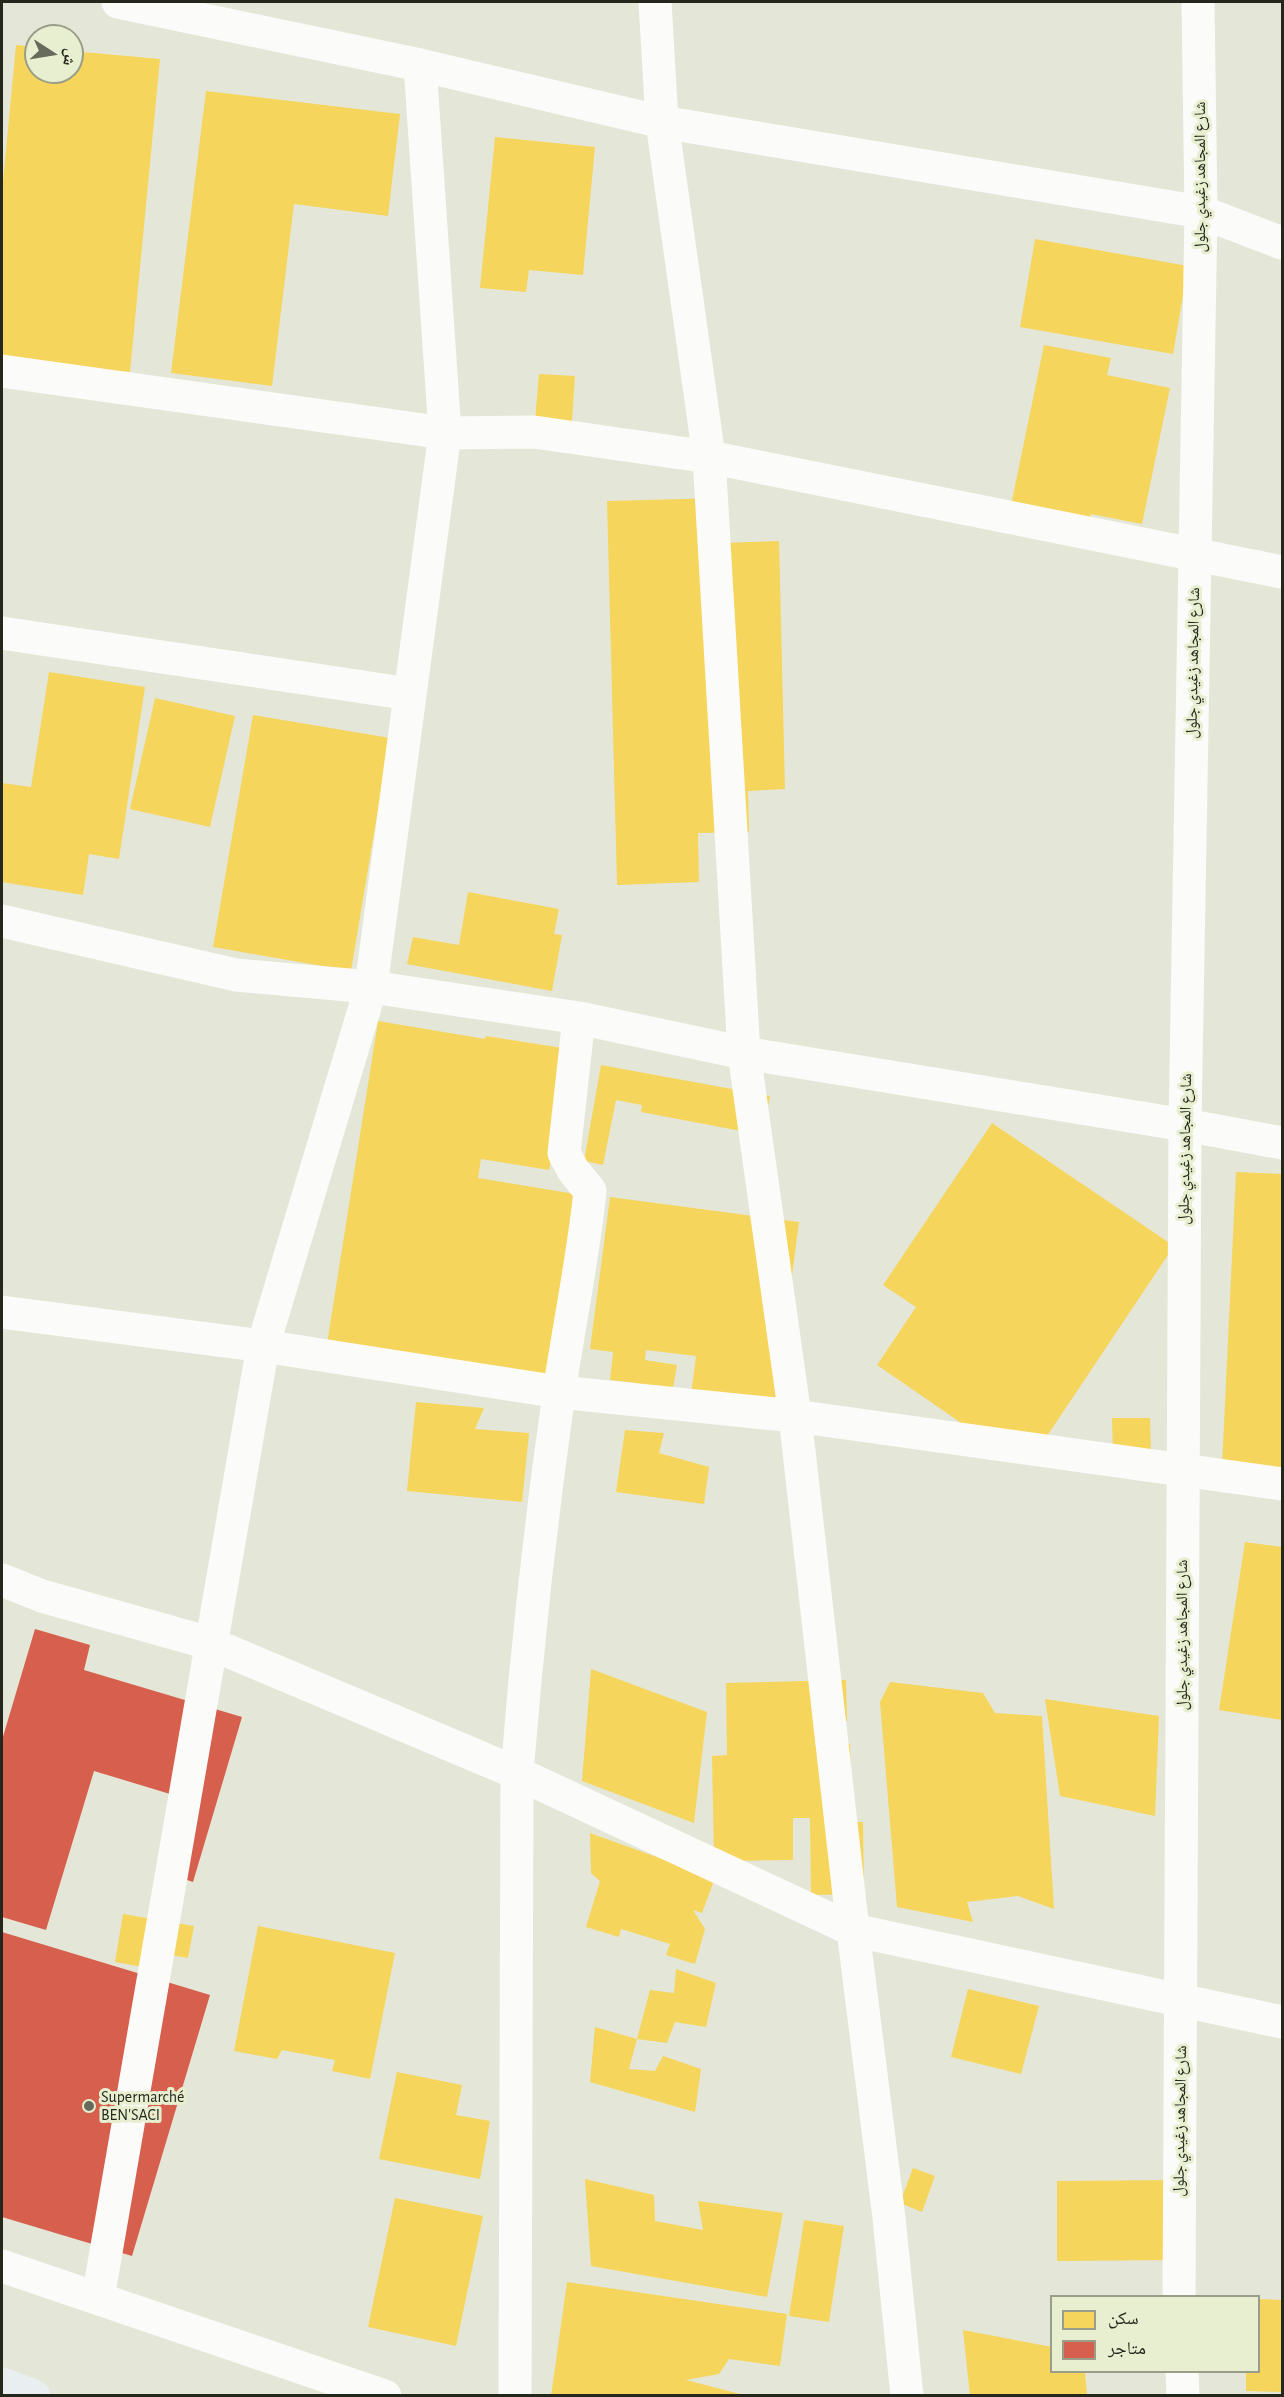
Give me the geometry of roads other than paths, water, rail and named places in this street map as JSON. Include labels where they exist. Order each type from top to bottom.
[{"type":"main road","points":[[2,2384],[34,2396]]},
{"type":"street","points":[[118,2],[420,65],[662,122],[1201,212],[1282,243]]},
{"type":"street","points":[[655,2],[662,122],[709,457],[744,1053],[795,1416],[853,1930],[889,2218],[907,2396]]},
{"type":"street","name":"شارع المجاهد زغيدي جلول","points":[[1179,2295],[1185,1125],[1201,212],[1198,2]]},
{"type":"street","points":[[98,2298],[209,1643],[262,1346],[371,987],[445,433],[420,65]]},
{"type":"street","points":[[2,371],[445,433],[534,432],[709,457],[1282,572]]},
{"type":"street","points":[[2,633],[411,694]]},
{"type":"street","points":[[2,921],[236,975],[371,987],[579,1018],[744,1053],[1282,1143]]},
{"type":"street","points":[[515,2396],[518,1773],[524,1685],[559,1392],[584,1246],[590,1191],[573,1170],[564,1154],[579,1018]]},
{"type":"street","points":[[2,1312],[262,1346],[559,1392],[795,1416],[1282,1484]]},
{"type":"street","points":[[2,1580],[42,1596],[209,1643],[518,1773],[853,1930],[1282,2022]]},
{"type":"street","points":[[2,2266],[385,2396]]},
{"type":"street","points":[[1182,2373],[1183,2396]]},
{"type":"place","name":"Supermarché BEN'SACI","points":[[89,2106]]}]
